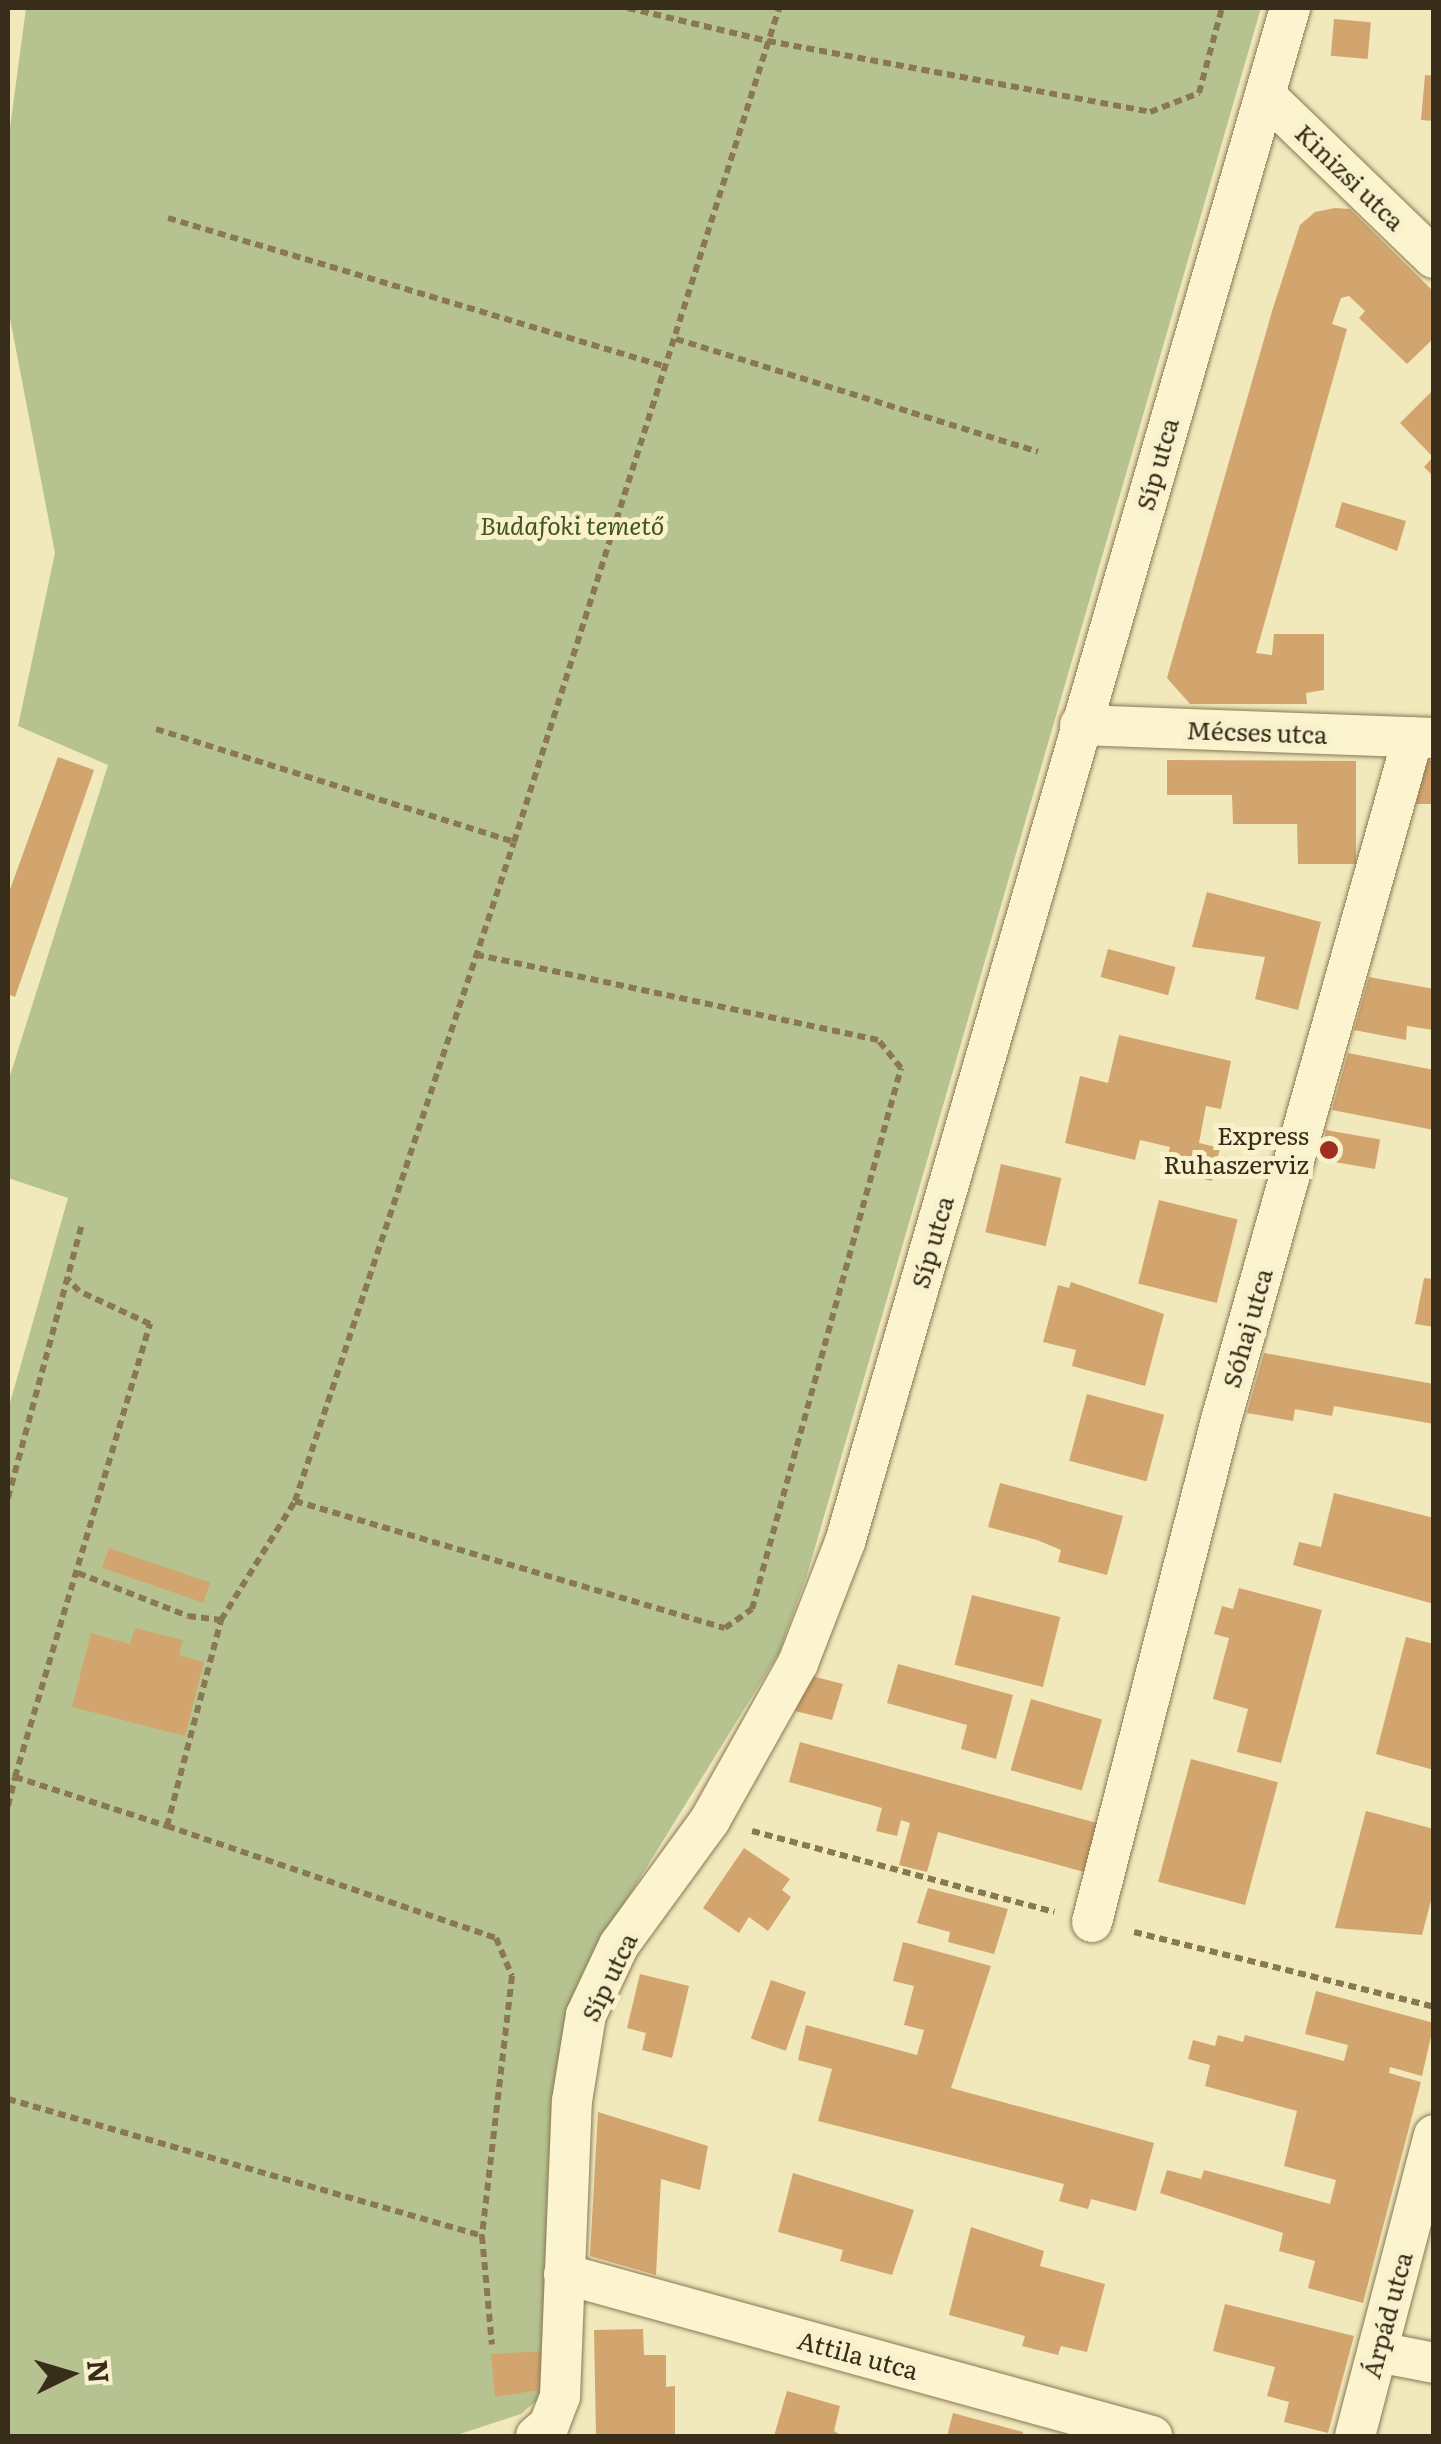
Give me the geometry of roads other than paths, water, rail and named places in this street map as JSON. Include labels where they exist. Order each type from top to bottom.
[{"type":"street","name":"Síp utca","points":[[536,2436],[549,2425],[560,2396],[572,2101],[586,2015],[619,1945],[710,1820],[788,1681],[832,1577],[1290,8]]},
{"type":"street","name":"Kinizsi utca","points":[[1266,96],[1434,258]]},
{"type":"street","name":"Mécses utca","points":[[1080,725],[1423,738]]},
{"type":"street","name":"Sóhaj utca","points":[[1092,1922],[1221,1420],[1423,738]]},
{"type":"street","name":"Árpád utca","points":[[1356,2436],[1425,2204],[1434,2136]]},
{"type":"street","name":"Attila utca","points":[[564,2274],[1152,2436]]},
{"type":"street","points":[[1378,2352],[1434,2363]]},
{"type":"place","name":"Express Ruhaszerviz","points":[[1329,1150]]},
{"type":"park label","name":"Budafoki temető","points":[[572,525]]}]
